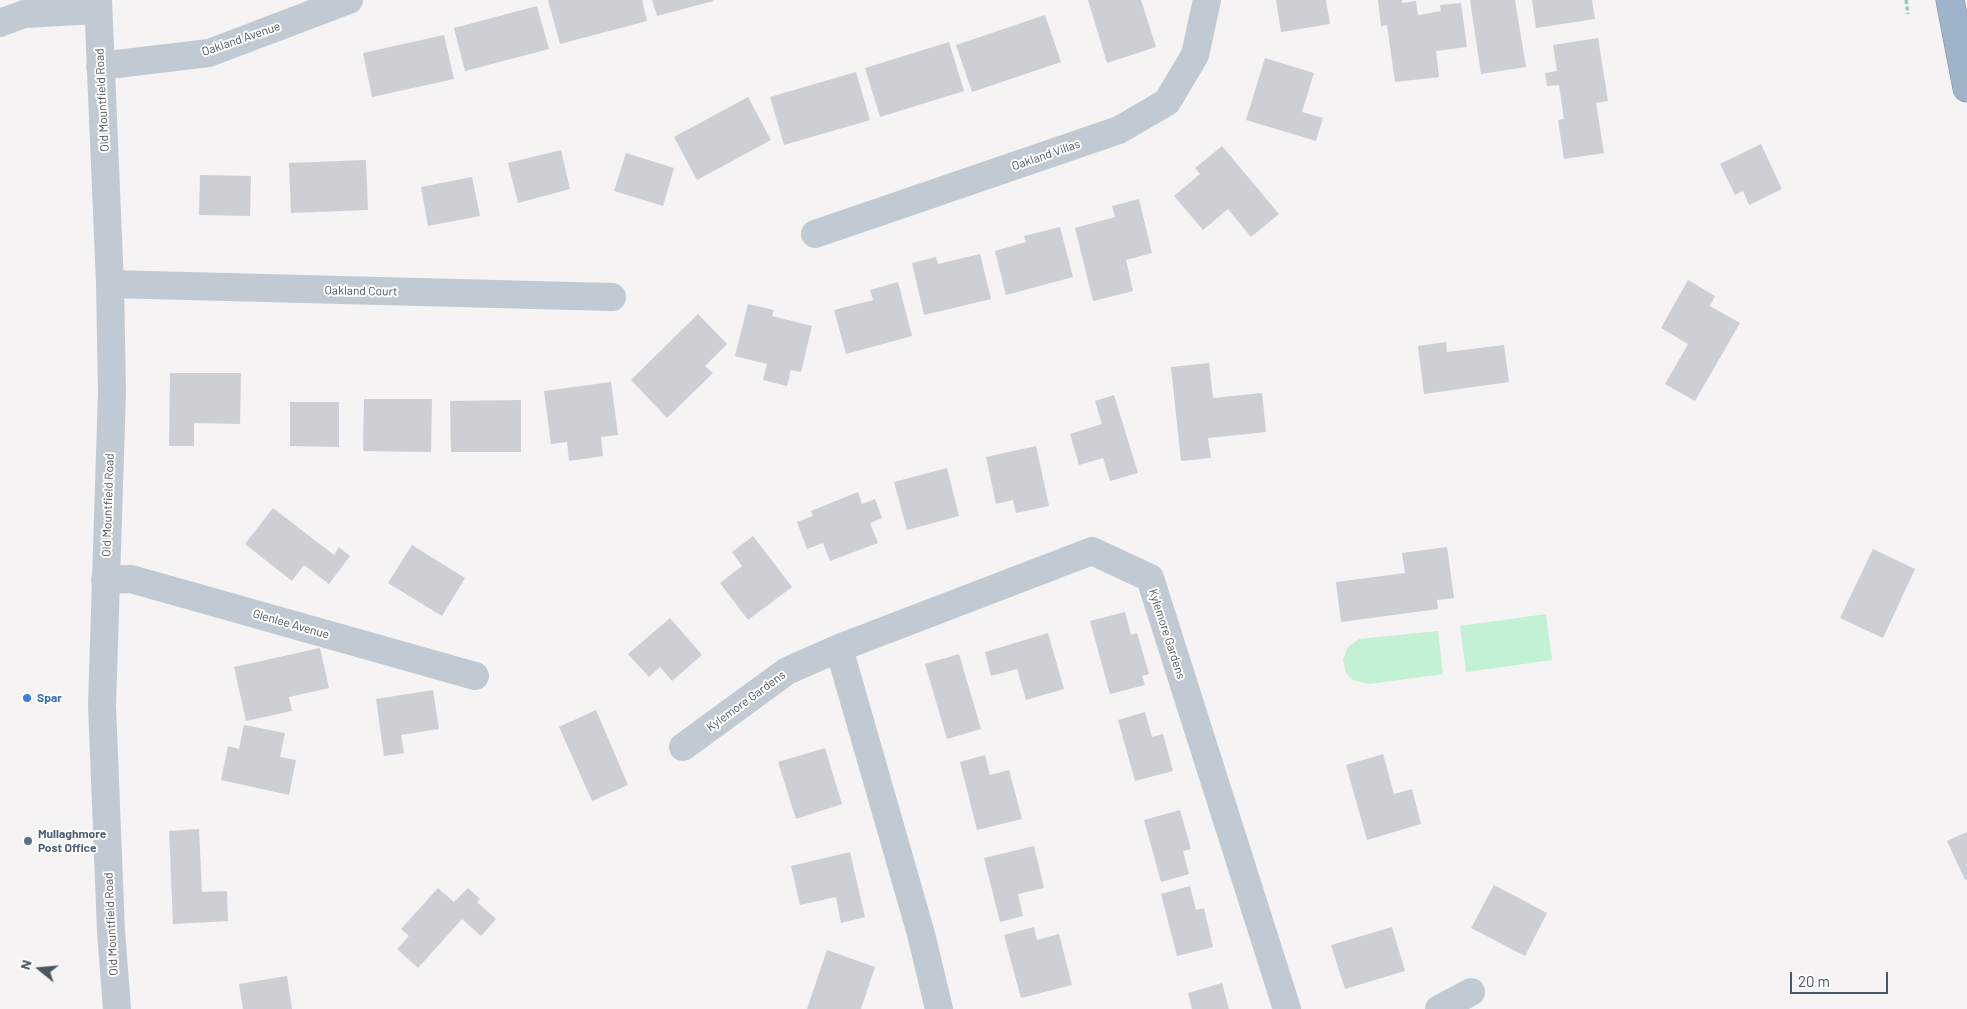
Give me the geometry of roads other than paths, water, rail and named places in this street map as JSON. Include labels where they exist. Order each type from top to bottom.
[{"type":"highway","points":[[1950,0],[1967,88]]},
{"type":"street","name":"Oakland Avenue","points":[[100,66],[208,53],[349,0]]},
{"type":"street","name":"Oakland Villas","points":[[815,234],[1119,130],[1167,102],[1195,55],[1207,0]]},
{"type":"street","name":"Old Mountfield Road","points":[[98,5],[110,284],[112,392],[102,705],[111,931],[117,1009]]},
{"type":"street","points":[[0,23],[24,14],[98,5]]},
{"type":"street","name":"Oakland Court","points":[[110,284],[612,297]]},
{"type":"street","name":"Kylemore Gardens","points":[[683,747],[787,671],[839,648],[1092,551],[1150,578],[1287,1009]]},
{"type":"street","name":"Glenlee Avenue","points":[[106,580],[131,579],[475,676]]},
{"type":"street","points":[[839,648],[918,924],[939,1009]]},
{"type":"street","points":[[1439,1009],[1470,992]]},
{"type":"place","name":"Spar","points":[[27,698]]},
{"type":"place","name":"Mullaghmore Post Office","points":[[28,841]]}]
